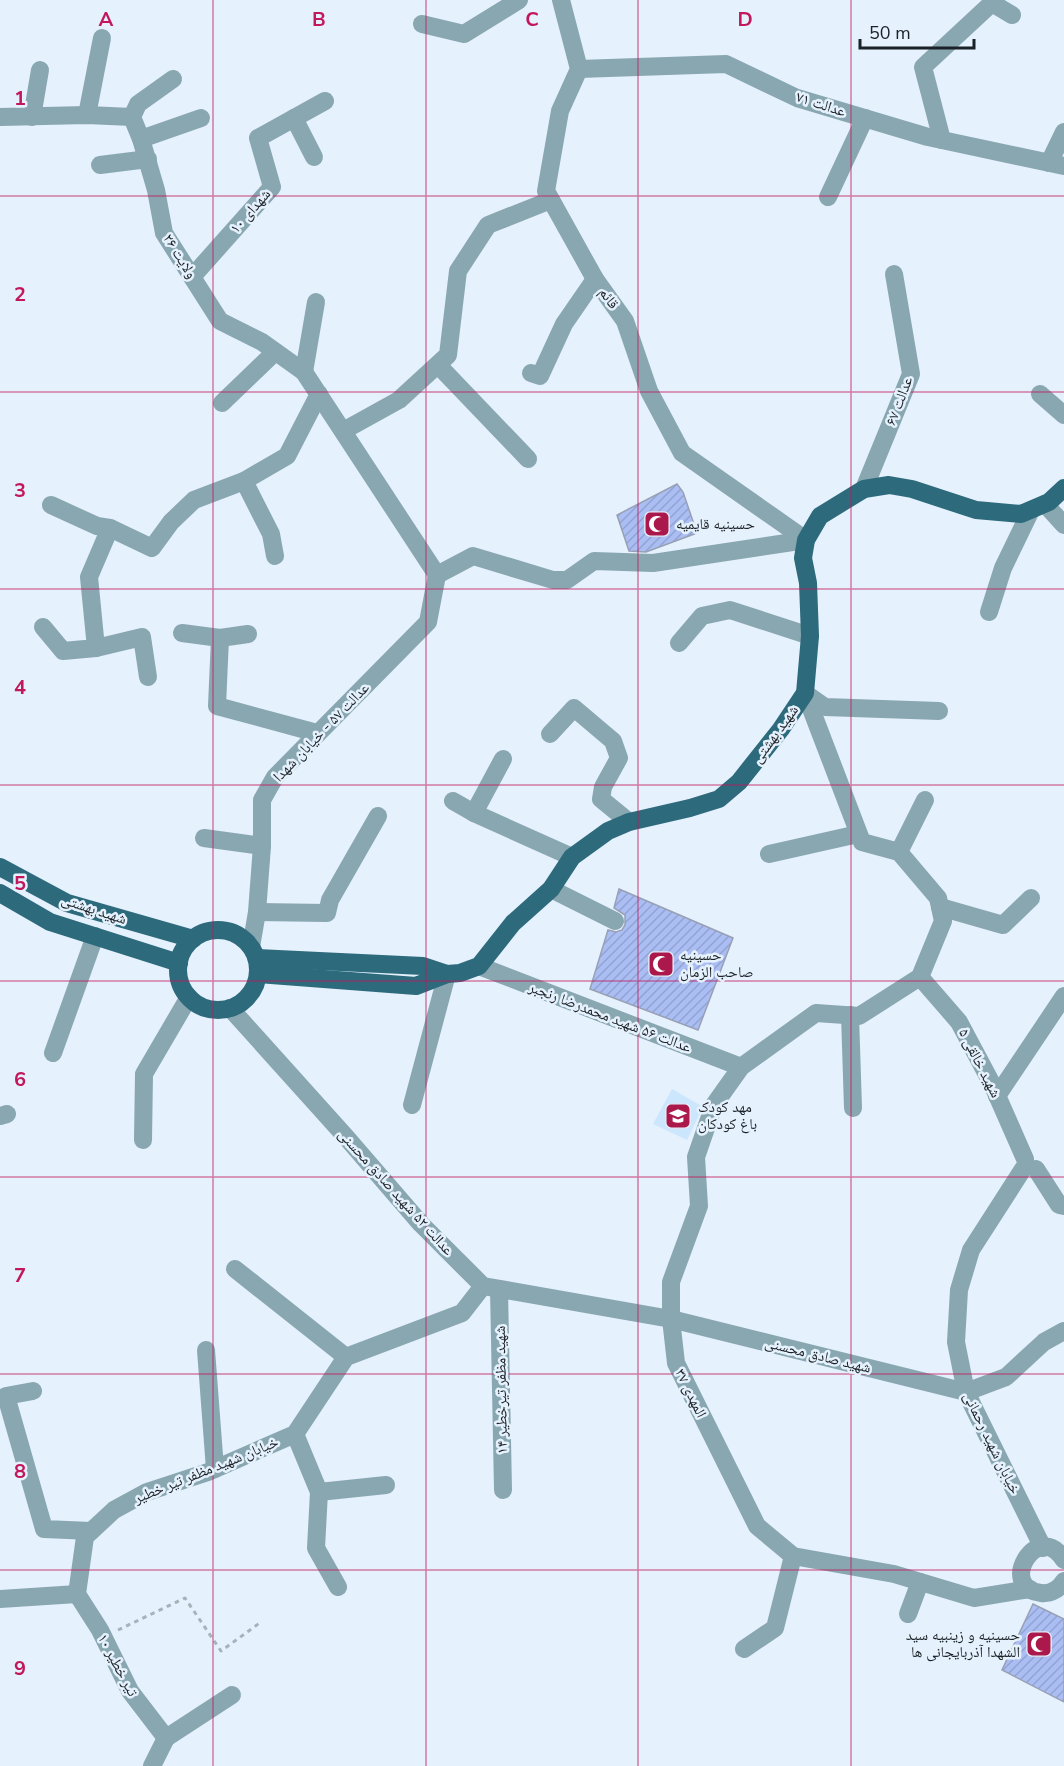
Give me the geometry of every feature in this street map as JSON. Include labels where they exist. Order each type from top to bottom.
[{"type":"main road","points":[[806,540],[820,516],[864,489],[889,485],[912,489],[976,510],[1021,514],[1038,507],[1064,488]]},
{"type":"main road","name":"شهید بهشتی","points":[[479,966],[513,923],[551,889],[572,857],[608,831],[630,822],[690,808],[719,798],[739,782],[781,729],[805,693],[810,636],[808,583],[803,558],[806,540]]},
{"type":"main road","name":"شهید بهشتی","points":[[0,867],[67,903],[193,939]]},
{"type":"main road","name":"شهید بهشتی","points":[[0,893],[50,922],[179,963]]},
{"type":"main road","points":[[230,931],[242,937],[255,960],[254,989],[243,1001],[230,1008],[208,1008],[189,997],[182,987],[179,963],[184,950],[193,939],[204,932],[230,931]]},
{"type":"main road","points":[[255,960],[416,986],[447,974],[460,974],[479,966]]},
{"type":"street","points":[[422,24],[464,34],[519,0]]},
{"type":"street","points":[[561,0],[579,69]]},
{"type":"street","points":[[942,140],[923,67],[992,3],[1012,15]]},
{"type":"street","points":[[87,115],[102,38]]},
{"type":"street","name":"عدالت ۷۱","points":[[579,69],[726,64],[797,98],[942,140],[1056,165]]},
{"type":"street","name":"قائم","points":[[579,69],[560,111],[546,192],[595,279],[625,321],[649,391],[682,453],[806,540]]},
{"type":"street","points":[[32,117],[40,70]]},
{"type":"street","points":[[0,117],[87,115],[132,117],[138,104],[173,79]]},
{"type":"street","name":"شهدای ۱۰","points":[[192,276],[272,187],[258,138],[325,101]]},
{"type":"street","name":"ولایت ۲۶","points":[[132,117],[148,159],[164,233],[220,321],[262,342],[304,372],[437,575]]},
{"type":"street","points":[[141,139],[201,118]]},
{"type":"street","points":[[294,118],[314,156]]},
{"type":"street","points":[[828,197],[865,118]]},
{"type":"street","points":[[1056,165],[1064,132]]},
{"type":"street","points":[[100,165],[148,159]]},
{"type":"street","points":[[344,430],[399,400],[447,355],[458,271],[488,225],[551,200]]},
{"type":"street","name":"عدالت ۶۷","points":[[864,489],[911,374],[894,273]]},
{"type":"street","points":[[531,373],[540,376],[564,324],[595,279]]},
{"type":"street","points":[[304,372],[316,302]]},
{"type":"street","points":[[222,402],[275,352]]},
{"type":"street","points":[[438,364],[528,459]]},
{"type":"street","points":[[51,505],[97,526],[110,528],[152,548],[171,522],[194,500],[244,481],[287,456],[319,394]]},
{"type":"street","points":[[1040,394],[1064,415]]},
{"type":"street","points":[[244,481],[271,534],[275,556]]},
{"type":"street","points":[[989,612],[1003,568],[1038,507],[1064,525]]},
{"type":"street","points":[[96,648],[90,577],[110,528]]},
{"type":"street","points":[[437,575],[474,556],[553,580],[567,580],[594,561],[653,563],[806,540]]},
{"type":"street","name":"عدالت ۵۷ - خیابان شهدا","points":[[255,960],[262,846],[262,800],[275,777],[428,622],[437,575]]},
{"type":"street","points":[[679,643],[702,616],[730,610],[810,636]]},
{"type":"street","points":[[43,627],[63,651],[96,648],[142,637],[148,677]]},
{"type":"street","points":[[182,633],[220,638],[248,634]]},
{"type":"street","points":[[220,638],[217,706],[317,733]]},
{"type":"street","points":[[805,693],[825,707],[939,711]]},
{"type":"street","points":[[805,693],[862,842],[899,852],[938,898],[943,921],[920,977],[859,1017],[850,1016],[853,1108]]},
{"type":"street","points":[[550,734],[574,708],[613,741],[619,758],[603,787],[601,799],[630,822]]},
{"type":"street","points":[[474,813],[502,759]]},
{"type":"street","points":[[899,852],[925,800]]},
{"type":"street","points":[[453,801],[474,813],[572,857]]},
{"type":"street","points":[[257,912],[327,913],[330,900],[378,816]]},
{"type":"street","points":[[769,854],[858,834]]},
{"type":"street","points":[[204,838],[262,846]]},
{"type":"street","points":[[551,889],[615,921]]},
{"type":"street","points":[[940,907],[1003,925],[1031,898]]},
{"type":"street","points":[[53,1053],[94,936]]},
{"type":"street","name":"عدالت ۵۶ شهید محمدرضا رنجبر","points":[[479,966],[741,1067]]},
{"type":"street","points":[[412,1105],[447,974]]},
{"type":"street","name":"شهید خالقی ۵","points":[[920,977],[959,1022],[997,1096],[1028,1165],[1059,1205],[1064,1206]]},
{"type":"street","points":[[143,1140],[144,1074],[189,997]]},
{"type":"street","name":"عدالت ۵۲ شهید صادق محسنی","points":[[230,1008],[421,1224],[491,1287]]},
{"type":"street","points":[[997,1096],[1061,1008]]},
{"type":"street","name":"المهدی ۳۷","points":[[850,1016],[816,1012],[741,1067],[714,1105],[696,1157],[699,1206],[671,1282],[671,1319],[676,1363],[757,1526],[793,1556],[894,1574],[974,1598],[1030,1589],[1044,1593],[1062,1588]]},
{"type":"street","name":"خیابان شهید رحمانی","points":[[1028,1165],[971,1250],[959,1290],[956,1342],[966,1392],[1043,1548]]},
{"type":"street","points":[[235,1269],[346,1357],[462,1313],[491,1287],[671,1319]]},
{"type":"street","name":"شهید مظفر تیرخطیر ۱۴","points":[[491,1287],[503,1490]]},
{"type":"street","name":"شهید صادق محسنی","points":[[671,1319],[966,1392]]},
{"type":"street","points":[[966,1392],[1006,1377],[1044,1342],[1064,1331]]},
{"type":"street","points":[[206,1350],[215,1468]]},
{"type":"street","name":"خیابان شهید مظفر تیر خطیر","points":[[77,1594],[85,1537],[114,1510],[147,1492],[215,1468],[294,1434],[346,1357]]},
{"type":"street","points":[[33,1391],[6,1396],[44,1529],[91,1531]]},
{"type":"street","points":[[294,1434],[319,1492],[316,1548],[338,1587]]},
{"type":"street","points":[[319,1492],[386,1485]]},
{"type":"street","points":[[1030,1589],[1022,1577],[1022,1563],[1030,1552],[1043,1548],[1057,1552],[1064,1560]]},
{"type":"street","points":[[744,1649],[775,1628],[793,1556]]},
{"type":"street","points":[[908,1614],[920,1582]]},
{"type":"street","points":[[0,1599],[77,1594]]},
{"type":"street","name":"تیر خطیر ۱۰","points":[[77,1594],[103,1637],[130,1691],[166,1738]]},
{"type":"street","points":[[152,1766],[166,1738],[232,1695]]},
{"type":"path","points":[[103,1637],[185,1598],[221,1651],[261,1622]]},
{"type":"shaded area","name":"مهد کودک باغ کودکان","points":[[672,1089],[703,1107],[687,1140],[653,1124]]},
{"type":"building","name":"حسینیه قایمیه","points":[[677,484],[683,492],[697,533],[646,552],[629,551],[617,515]]},
{"type":"building","name":"حسینیه صاحب الزمان","points":[[619,889],[733,938],[698,1030],[590,989],[608,930],[616,932],[622,930],[625,925],[625,915],[614,908]]},
{"type":"building","name":"حسینیه و زینبیه سید الشهدا آذربایجانی ها","points":[[1033,1604],[1064,1619],[1064,1702],[1002,1670]]},
{"type":"place","name":"حسینیه قایمیه","points":[[657,524]]},
{"type":"place","name":"حسینیه صاحب الزمان","points":[[661,964]]},
{"type":"place","name":"مهد کودک باغ کودکان","points":[[678,1116]]},
{"type":"place","name":"حسینیه و زینبیه سید الشهدا آذربایجانی ها","points":[[1039,1644]]}]
